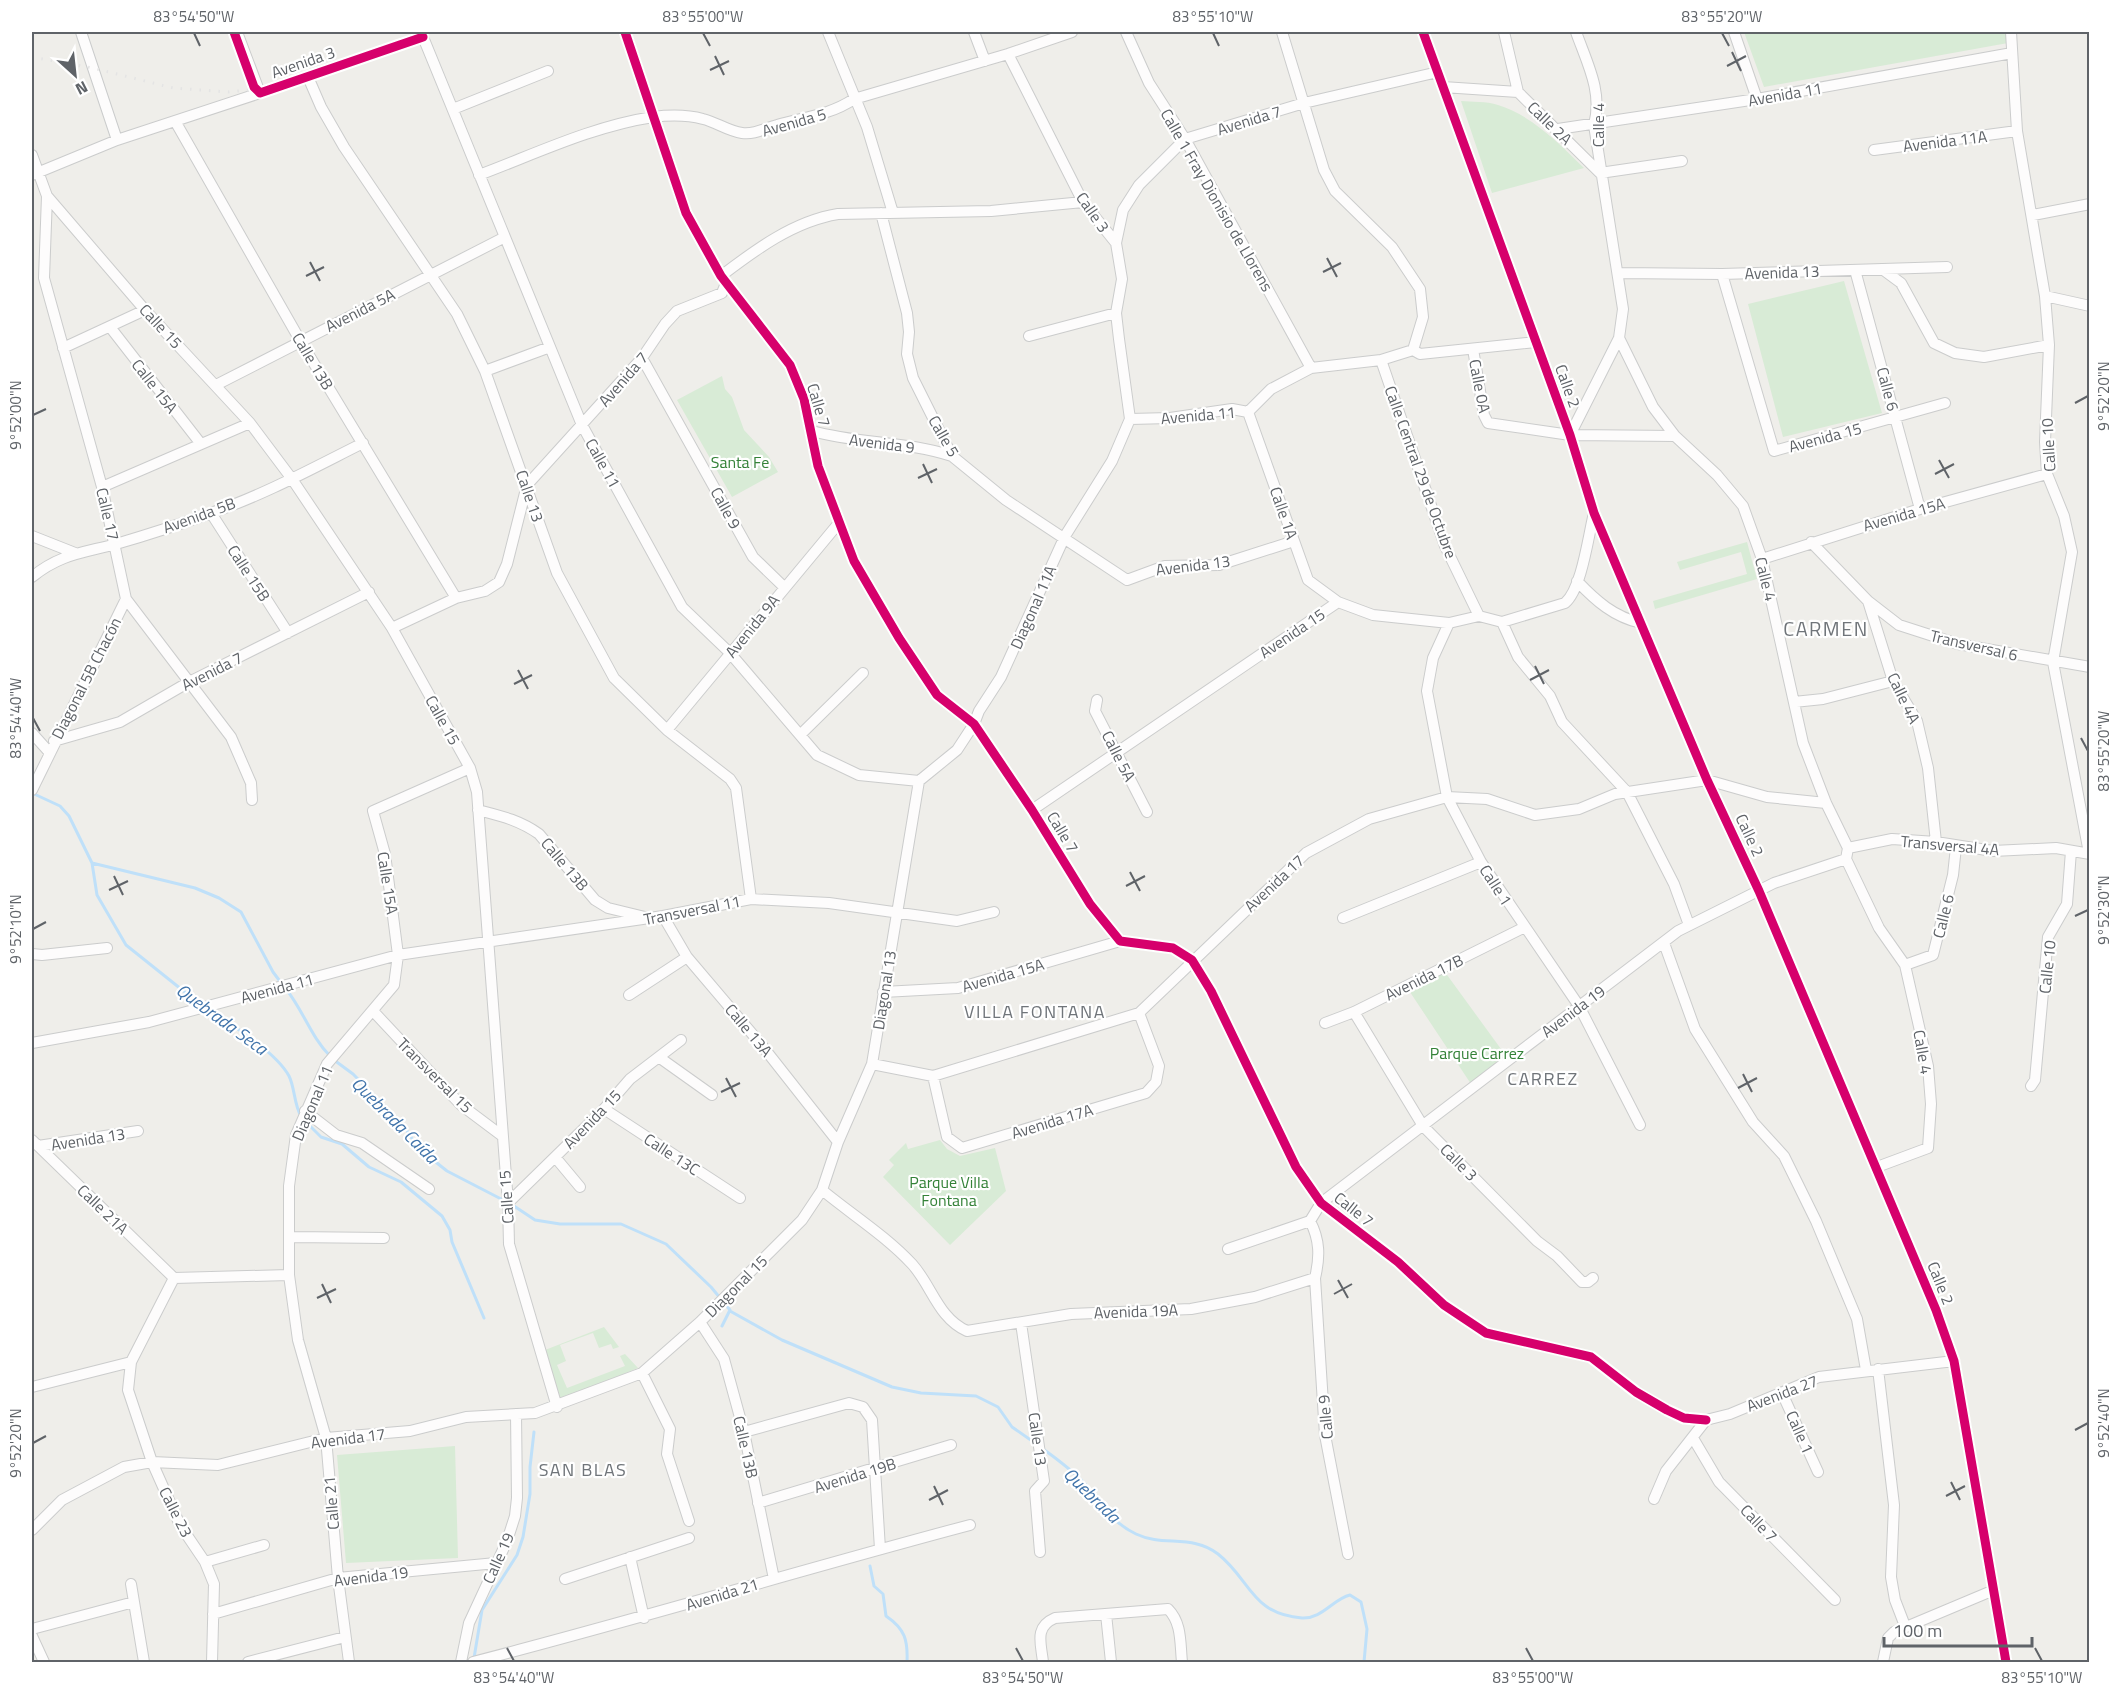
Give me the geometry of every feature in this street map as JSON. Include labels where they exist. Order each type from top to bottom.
[{"type":"street","points":[[81,32],[117,140]]},
{"type":"street","name":"Avenida 3","points":[[35,173],[117,140],[260,93],[237,32]]},
{"type":"street","name":"Calle 7","points":[[626,32],[686,213],[723,279],[790,365],[804,399],[818,466],[838,524],[854,561],[898,638],[930,686],[937,695],[974,724],[1032,810],[1090,904],[1120,941]]},
{"type":"street","points":[[828,32],[884,178],[893,213]]},
{"type":"street","points":[[974,32],[985,61]]},
{"type":"street","name":"Avenida 5","points":[[479,175],[593,133],[653,117],[682,116],[703,119],[742,133],[754,133],[776,125],[809,119],[841,108],[854,99],[1008,54],[1072,32]]},
{"type":"street","name":"Calle 1 Fray Dionisio de Llorens","points":[[1126,32],[1149,83],[1185,139],[1311,368]]},
{"type":"street","points":[[1282,32],[1324,170],[1335,191],[1392,247],[1420,289],[1423,317],[1413,350]]},
{"type":"street","name":"Calle 2","points":[[1423,32],[1570,435],[1594,513],[1707,780],[1759,891],[1936,1310],[1954,1361],[2006,1662]]},
{"type":"street","name":"Calle 2A","points":[[1504,32],[1518,92],[1600,173]]},
{"type":"street","name":"Calle 4","points":[[1576,32],[1599,96],[1599,108],[1594,125],[1623,309],[1619,338],[1653,407],[1675,436],[1717,476],[1743,506],[1762,559],[1803,743],[1879,928],[1905,965],[1928,1066],[1930,1104],[1928,1148],[1877,1167]]},
{"type":"street","points":[[1734,32],[1757,99]]},
{"type":"street","name":"Calle 10","points":[[2011,32],[2017,131],[2033,215],[2045,296],[2049,345],[2045,442],[2047,474],[2064,516],[2072,552],[2053,662],[2089,854]]},
{"type":"street","name":"Calle 11","points":[[419,34],[453,109],[582,425],[682,607],[730,653],[817,755],[859,775],[919,782]]},
{"type":"street","name":"Avenida 11","points":[[1558,129],[1757,99],[2012,53]]},
{"type":"street","name":"Calle 3","points":[[1008,54],[1083,202],[1116,243],[1122,279],[1116,313],[1130,418]]},
{"type":"street","points":[[453,109],[549,71]]},
{"type":"street","name":"Avenida 7","points":[[1116,243],[1123,210],[1138,185],[1185,139],[1304,103],[1438,72]]},
{"type":"street","name":"Calle 13","points":[[308,77],[321,107],[344,147],[457,314],[485,371],[527,485],[556,573],[614,678],[667,730],[730,779],[736,788],[751,898]]},
{"type":"street","points":[[1443,87],[1518,92]]},
{"type":"street","name":"Calle 13B","points":[[175,121],[301,342],[456,598]]},
{"type":"street","name":"Avenida 11A","points":[[1874,150],[2017,131]]},
{"type":"street","name":"Calle 15","points":[[32,155],[35,173],[47,196],[145,310],[250,423],[292,478],[392,628],[470,768],[477,792],[501,1135],[508,1203],[509,1244],[557,1407]]},
{"type":"street","points":[[1600,173],[1682,160]]},
{"type":"street","name":"Calle 17","points":[[47,196],[44,278],[102,487],[126,599],[231,737],[251,783],[252,800]]},
{"type":"street","name":"Avenida 7","points":[[392,628],[456,598],[485,591],[499,582],[507,564],[527,485],[642,358],[665,324],[678,311],[722,293],[723,279],[760,247],[819,217],[881,213],[991,211],[1083,202]]},
{"type":"street","points":[[2033,215],[2090,204]]},
{"type":"street","name":"Calle 5","points":[[881,213],[907,313],[909,332],[907,354],[913,378],[952,456],[1006,500],[1065,536],[1127,580]]},
{"type":"street","points":[[46,222],[64,216]]},
{"type":"street","name":"Avenida 5A","points":[[216,385],[505,237]]},
{"type":"street","name":"Avenida 13","points":[[1617,273],[1722,274],[1947,267]]},
{"type":"street","points":[[1882,269],[1901,283],[1934,343],[1955,353],[1984,357],[2049,345]]},
{"type":"street","name":"Calle 6","points":[[1855,270],[1920,509]]},
{"type":"street","name":"Avenida 15","points":[[1722,274],[1774,451],[1945,403]]},
{"type":"street","points":[[2045,296],[2090,306]]},
{"type":"street","points":[[63,348],[145,310]]},
{"type":"street","points":[[1029,336],[1116,313]]},
{"type":"street","name":"Calle 15A","points":[[110,327],[201,444]]},
{"type":"street","points":[[1619,338],[1570,435],[1675,436]]},
{"type":"street","name":"Avenida 11","points":[[1130,418],[1170,418],[1232,409],[1248,412],[1271,389],[1311,368],[1382,360],[1413,350],[1420,354],[1536,342]]},
{"type":"street","points":[[485,371],[550,347]]},
{"type":"street","name":"Calle 0A","points":[[1473,349],[1484,415],[1488,423],[1570,435]]},
{"type":"street","name":"Calle 9","points":[[642,358],[753,557],[784,587]]},
{"type":"street","name":"Calle Central 29 de Octubre","points":[[1382,360],[1445,546],[1479,616]]},
{"type":"street","name":"Calle 1A","points":[[1248,412],[1308,580],[1338,602]]},
{"type":"street","name":"Diagonal 11A","points":[[919,782],[957,750],[974,724],[979,711],[1001,677],[1065,536],[1112,461],[1130,418]]},
{"type":"street","points":[[1564,419],[1568,423],[1577,422]]},
{"type":"street","points":[[102,487],[250,423]]},
{"type":"street","name":"Avenida 9","points":[[812,430],[836,438],[935,450],[952,456]]},
{"type":"street","name":"Avenida 5B","points":[[32,576],[51,561],[115,544],[211,513],[292,478],[363,443]]},
{"type":"street","name":"Avenida 15A","points":[[1762,559],[1920,509],[2047,474]]},
{"type":"street","name":"Calle 15B","points":[[211,513],[288,633]]},
{"type":"street","points":[[1594,513],[1571,597],[1565,603],[1502,622],[1518,657],[1550,696],[1562,722],[1627,792],[1674,884],[1689,926]]},
{"type":"street","name":"Avenida 9A","points":[[667,730],[838,524]]},
{"type":"street","points":[[32,536],[75,553]]},
{"type":"street","name":"Avenida 13","points":[[1127,580],[1165,566],[1219,565],[1294,541]]},
{"type":"street","name":"Calle 4A","points":[[1811,542],[1868,601],[1893,681],[1917,721],[1928,768],[1936,842]]},
{"type":"street","points":[[1577,581],[1612,612],[1624,619],[1641,623]]},
{"type":"street","name":"Avenida 7","points":[[54,741],[120,723],[189,682],[369,592]]},
{"type":"street","name":"Diagonal 5B Chacón","points":[[32,790],[54,741],[126,599]]},
{"type":"street","name":"Transversal 6","points":[[1868,601],[1899,625],[1958,644],[2053,662]]},
{"type":"street","name":"Avenida 15","points":[[1032,810],[1338,602],[1372,615],[1449,623],[1479,616],[1502,622]]},
{"type":"street","name":"Calle 1","points":[[1449,623],[1433,658],[1427,691],[1447,797],[1481,862],[1523,928],[1579,1006],[1640,1125]]},
{"type":"street","points":[[2053,662],[2090,667]]},
{"type":"street","points":[[800,735],[863,673]]},
{"type":"street","points":[[1794,702],[1823,699],[1893,681]]},
{"type":"street","name":"Calle 5A","points":[[1097,700],[1095,711],[1147,812]]},
{"type":"street","points":[[32,733],[49,752]]},
{"type":"street","name":"Calle 15A","points":[[398,955],[384,854],[373,811],[470,768]]},
{"type":"street","points":[[1707,780],[1767,797],[1826,803]]},
{"type":"street","name":"Avenida 17","points":[[872,1064],[933,1076],[1139,1013],[1306,853],[1369,819],[1447,797],[1487,799],[1535,815],[1579,809],[1627,792],[1707,780]]},
{"type":"street","name":"Diagonal 13","points":[[822,1190],[838,1142],[872,1064],[919,782]]},
{"type":"street","name":"Calle 13B","points":[[478,810],[515,819],[539,834],[582,887],[608,908],[651,918]]},
{"type":"street","name":"Transversal 4A","points":[[1847,853],[1892,840],[1936,842],[1956,847],[1993,851],[2056,848],[2089,854]]},
{"type":"street","name":"Calle 6","points":[[1905,965],[1933,955],[1953,875],[1956,847]]},
{"type":"street","name":"Calle 10","points":[[2031,1086],[2035,1080],[2048,937],[2067,904],[2071,851]]},
{"type":"street","name":"Avenida 19","points":[[1310,1221],[1321,1203],[1664,943],[1689,926],[1774,882],[1847,853]]},
{"type":"street","points":[[1343,918],[1481,862]]},
{"type":"street","name":"Transversal 11","points":[[487,941],[651,918],[751,898],[829,903],[897,914]]},
{"type":"street","points":[[897,914],[957,921],[994,912]]},
{"type":"street","name":"Calle 13A","points":[[663,916],[687,957],[760,1042],[838,1142]]},
{"type":"street","name":"Avenida 17B","points":[[1325,1023],[1354,1012],[1523,928]]},
{"type":"street","name":"Avenida 11","points":[[32,1043],[149,1022],[398,955],[487,941]]},
{"type":"street","points":[[1120,941],[1173,948],[1192,960]]},
{"type":"street","name":"Avenida 15A","points":[[883,992],[958,988],[1120,941]]},
{"type":"street","points":[[1664,943],[1695,1029],[1753,1122],[1784,1156],[1816,1221],[1857,1319],[1866,1370]]},
{"type":"street","points":[[32,954],[107,948]]},
{"type":"street","name":"Diagonal 11","points":[[289,1275],[291,1236],[289,1186],[296,1135],[327,1064],[394,985],[398,955]]},
{"type":"street","points":[[629,995],[687,957]]},
{"type":"street","name":"Calle 7","points":[[1192,960],[1211,991],[1296,1167],[1321,1203],[1398,1262],[1444,1305],[1486,1333],[1591,1357],[1636,1392],[1667,1410],[1684,1418],[1706,1420]]},
{"type":"street","name":"Transversal 15","points":[[373,1011],[461,1105],[501,1135]]},
{"type":"street","name":"Calle 3","points":[[1354,1012],[1423,1126],[1537,1241],[1557,1256],[1582,1282],[1588,1282],[1593,1278]]},
{"type":"street","name":"Avenida 17A","points":[[933,1076],[947,1137],[962,1148],[1146,1093],[1156,1082],[1159,1066],[1139,1013]]},
{"type":"street","name":"Avenida 15","points":[[508,1203],[604,1109],[630,1079],[681,1040]]},
{"type":"street","points":[[660,1058],[712,1095]]},
{"type":"street","name":"Calle 13C","points":[[604,1109],[740,1198]]},
{"type":"street","points":[[305,1111],[336,1135],[362,1143],[429,1189]]},
{"type":"street","name":"Avenida 13","points":[[35,1143],[138,1131]]},
{"type":"street","name":"Calle 21A","points":[[35,1143],[174,1278]]},
{"type":"street","points":[[555,1157],[580,1187]]},
{"type":"street","name":"Diagonal 15","points":[[642,1373],[700,1322],[802,1220],[822,1190]]},
{"type":"street","name":"Avenida 19A","points":[[822,1190],[914,1266],[938,1306],[955,1325],[967,1331],[1071,1314],[1191,1309],[1255,1298],[1315,1278]]},
{"type":"street","points":[[1228,1249],[1310,1221]]},
{"type":"street","name":"Calle 9","points":[[1310,1221],[1316,1233],[1320,1258],[1315,1278],[1325,1435],[1348,1554]]},
{"type":"street","points":[[291,1236],[384,1238]]},
{"type":"street","points":[[32,1387],[131,1362],[174,1278],[289,1275]]},
{"type":"street","name":"Calle 21","points":[[289,1275],[298,1340],[326,1438],[338,1578],[349,1662]]},
{"type":"street","name":"Calle 13B","points":[[700,1322],[724,1359],[744,1432],[774,1578]]},
{"type":"street","name":"Calle 13","points":[[1022,1323],[1044,1481],[1035,1491],[1040,1552]]},
{"type":"street","name":"Avenida 27","points":[[1706,1420],[1819,1377],[1954,1361]]},
{"type":"street","name":"Calle 23","points":[[131,1362],[128,1390],[152,1462],[180,1525],[205,1562],[214,1584],[212,1662]]},
{"type":"street","points":[[1878,1369],[1894,1506],[1890,1576],[1895,1600],[1905,1626]]},
{"type":"street","points":[[642,1373],[670,1429],[667,1454],[689,1521]]},
{"type":"street","name":"Avenida 17","points":[[32,1530],[62,1500],[124,1467],[152,1462],[218,1465],[326,1438],[410,1431],[466,1417],[535,1413],[557,1407],[642,1373]]},
{"type":"street","name":"Calle 1","points":[[1782,1393],[1818,1472]]},
{"type":"street","points":[[744,1432],[849,1403],[863,1407],[872,1420],[880,1549]]},
{"type":"street","name":"Calle 19","points":[[461,1662],[469,1623],[507,1541],[515,1516],[516,1414]]},
{"type":"street","points":[[1654,1499],[1666,1471],[1706,1420]]},
{"type":"street","name":"Calle 7","points":[[1693,1438],[1719,1482],[1835,1600]]},
{"type":"street","name":"Avenida 19B","points":[[758,1503],[875,1470],[951,1445]]},
{"type":"street","name":"Avenida 21","points":[[473,1662],[644,1618],[774,1578],[970,1525]]},
{"type":"street","points":[[565,1579],[689,1538]]},
{"type":"street","points":[[205,1562],[264,1545]]},
{"type":"street","points":[[630,1557],[644,1618]]},
{"type":"street","name":"Avenida 19","points":[[213,1614],[338,1578],[496,1563]]},
{"type":"street","points":[[131,1584],[144,1662]]},
{"type":"street","points":[[1883,1662],[1888,1638],[1905,1626],[1994,1590]]},
{"type":"street","points":[[32,1629],[134,1602]]},
{"type":"street","points":[[1043,1662],[1040,1630],[1045,1623],[1055,1618],[1168,1609],[1176,1617],[1178,1623],[1182,1662]]},
{"type":"street","points":[[1106,1614],[1111,1662]]},
{"type":"street","points":[[32,1636],[44,1662]]},
{"type":"street","points":[[248,1662],[345,1637]]},
{"type":"green space","points":[[1744,32],[2007,32],[2008,43],[1764,87]]},
{"type":"green space","points":[[1461,101],[1493,104],[1522,116],[1555,140],[1584,168],[1492,193]]},
{"type":"green space","points":[[1844,281],[1882,413],[1783,437],[1748,304]]},
{"type":"green space","name":"Santa Fe","points":[[722,376],[725,389],[732,397],[744,430],[769,457],[778,472],[732,497],[677,400]]},
{"type":"green space","points":[[1747,542],[1757,579],[1655,609],[1653,601],[1747,574],[1741,552],[1680,570],[1677,562]]},
{"type":"green space","name":"Parque Carrez","points":[[1442,968],[1509,1060],[1473,1087],[1406,986]]},
{"type":"green space","name":"Parque Villa Fontana","points":[[940,1140],[947,1149],[960,1156],[995,1148],[1006,1191],[950,1245],[883,1177],[894,1165],[889,1160],[906,1143],[908,1149]]},
{"type":"green space","points":[[604,1327],[619,1347],[613,1349],[611,1344],[599,1348],[593,1333],[560,1345],[566,1361],[557,1365],[567,1388],[625,1366],[620,1356],[625,1354],[638,1368],[561,1400],[545,1350]]},
{"type":"green space","points":[[455,1446],[458,1558],[346,1563],[337,1455]]},
{"type":"waterway","name":"Quebrada Seca","points":[[32,793],[60,806],[69,816],[92,863],[97,895],[126,945],[201,1005]]},
{"type":"waterway","name":"Quebrada Caída","points":[[92,863],[195,888],[219,898],[241,912],[273,972],[282,984]]},
{"type":"waterway","name":"Quebrada Caída","points":[[286,989],[323,1049],[330,1056]]},
{"type":"waterway","name":"Quebrada Seca","points":[[209,1010],[253,1040],[283,1067],[291,1081],[301,1116]]},
{"type":"waterway","name":"Quebrada Caída","points":[[334,1060],[353,1074],[404,1126],[418,1148],[447,1171],[505,1201]]},
{"type":"waterway","name":"Quebrada Seca","points":[[305,1121],[321,1137],[342,1144],[369,1167],[401,1182],[442,1216],[450,1230],[452,1242],[484,1318]]},
{"type":"waterway","name":"Quebrada Caída","points":[[511,1204],[535,1220],[560,1224],[621,1224],[666,1244],[711,1287],[730,1310],[722,1326]]},
{"type":"waterway","name":"Quebrada","points":[[730,1311],[782,1340],[892,1387],[921,1393],[976,1396],[998,1407],[1012,1427],[1035,1443]]},
{"type":"waterway","name":"Quebrada Seca","points":[[474,1658],[482,1610],[517,1555],[523,1537],[530,1494],[534,1432]]},
{"type":"waterway","name":"Quebrada","points":[[1043,1449],[1080,1479],[1119,1524],[1146,1538],[1188,1542],[1208,1548],[1229,1564],[1253,1594],[1272,1610],[1302,1618],[1316,1615],[1350,1595],[1361,1602],[1367,1629],[1364,1662]]},
{"type":"waterway","name":"Quebrada Caída","points":[[870,1566],[874,1586],[883,1594],[886,1616],[901,1630],[906,1641],[907,1662]]},
{"type":"railway","points":[[32,57],[93,68],[173,88],[228,92],[258,89],[423,32]]},
{"type":"cycle path","points":[[234,32],[254,87],[260,93],[423,37]]},
{"type":"cycle path","points":[[625,32],[686,213],[721,276],[790,365],[804,399],[818,466],[854,561],[899,638],[937,695],[974,724],[1032,810],[1090,904],[1120,941],[1173,948],[1192,960],[1211,991],[1296,1167],[1321,1203],[1398,1262],[1444,1305],[1486,1333],[1591,1357],[1636,1392],[1667,1410],[1684,1418],[1706,1420]]},
{"type":"cycle path","points":[[1423,32],[1570,435],[1594,513],[1707,780],[1759,891],[1936,1310],[1954,1361],[2006,1662]]},
{"type":"district","name":"CARMEN","points":[[1826,628]]},
{"type":"district","name":"VILLA FONTANA","points":[[1035,1011]]},
{"type":"district","name":"CARREZ","points":[[1543,1078]]},
{"type":"district","name":"SAN BLAS","points":[[583,1469]]}]
